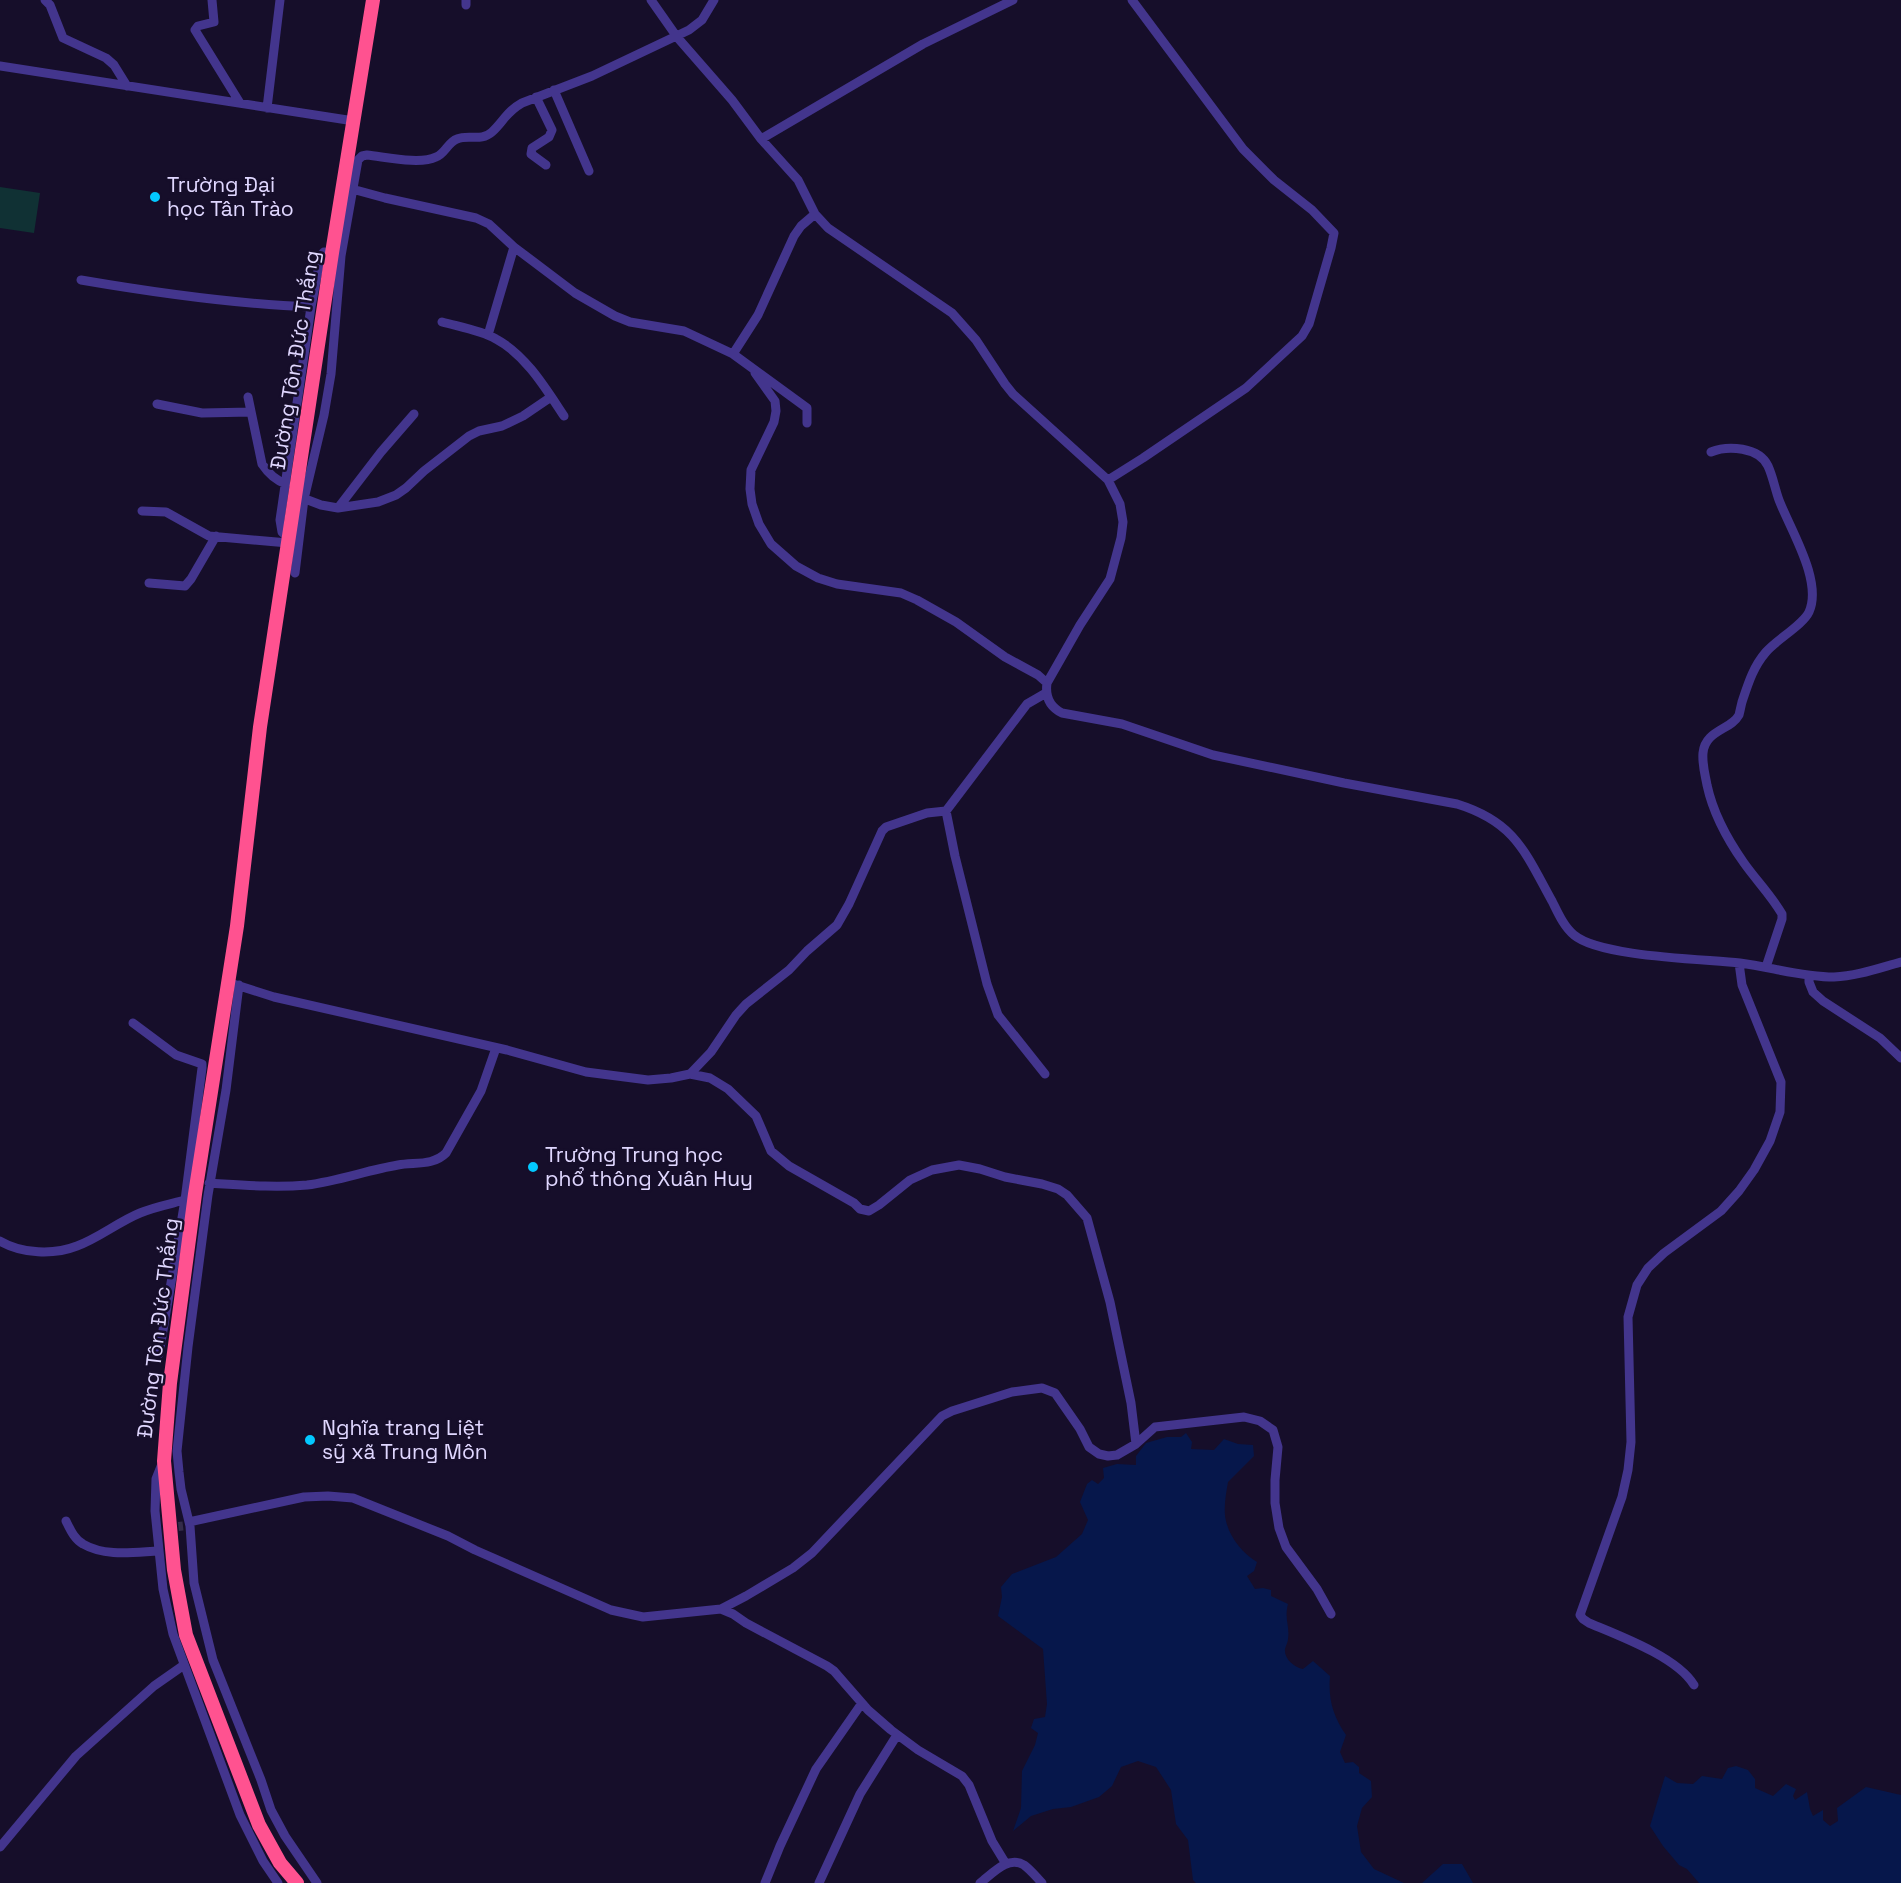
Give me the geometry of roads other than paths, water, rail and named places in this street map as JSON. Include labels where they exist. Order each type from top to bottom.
[{"type":"highway","name":"Đường Tôn Đức Thắng","points":[[297,1883],[280,1863],[259,1825],[186,1635],[174,1570],[169,1469],[170,1383],[193,1195],[233,983],[260,727],[289,540],[300,497],[373,0]]},
{"type":"street","points":[[45,0],[50,5],[63,38],[106,58],[114,65],[127,86]]},
{"type":"street","points":[[212,0],[214,22],[198,26],[195,30],[240,103]]},
{"type":"street","points":[[267,108],[280,0]]},
{"type":"street","points":[[651,0],[677,37],[798,180],[815,214],[845,241],[952,313],[976,340],[1013,394],[1108,480],[1120,504],[1123,522],[1122,538],[1110,579],[1080,625],[1046,688],[1027,704],[945,811],[927,813],[897,822],[882,831],[837,925],[789,970],[746,1004],[711,1052],[690,1074]]},
{"type":"street","points":[[295,573],[300,497],[324,415],[322,397],[331,374],[337,254],[358,160],[367,155],[429,160],[439,156],[458,138],[485,137],[511,109],[592,76],[677,37],[702,20],[714,0]]},
{"type":"street","points":[[761,139],[923,44],[1013,0]]},
{"type":"street","points":[[1108,480],[1246,388],[1302,336],[1309,324],[1334,232],[1312,210],[1274,180],[1244,149],[1132,0]]},
{"type":"street","points":[[0,66],[354,121]]},
{"type":"street","points":[[554,90],[589,171]]},
{"type":"street","points":[[536,97],[551,126],[551,133],[532,148],[531,154],[546,165]]},
{"type":"street","points":[[352,189],[476,218],[489,224],[514,247],[575,293],[615,316],[630,322],[684,331],[733,354],[807,408],[807,423]]},
{"type":"street","points":[[733,354],[758,315],[794,236],[801,226],[815,214]]},
{"type":"street","points":[[488,335],[514,247]]},
{"type":"street","points":[[289,540],[280,527],[301,393],[311,307],[321,255],[324,252],[337,254]]},
{"type":"street","points":[[81,280],[222,300],[311,307]]},
{"type":"street","points":[[442,322],[488,335],[516,354],[564,416]]},
{"type":"street","points":[[752,369],[775,401],[774,422],[751,470],[750,489],[759,524],[771,544],[796,566],[818,578],[837,584],[901,593],[956,622],[1005,657],[1038,675],[1046,688],[1051,704],[1062,713],[1122,724],[1214,755],[1473,809],[1497,821],[1511,833],[1525,851],[1564,924],[1575,936],[1590,945],[1613,950],[1738,963],[1809,976],[1855,975],[1901,962]]},
{"type":"street","points":[[248,397],[262,464],[268,473],[279,482],[286,484]]},
{"type":"street","points":[[300,497],[321,505],[338,507],[378,502],[396,495],[469,436],[479,430],[502,426],[513,421],[551,397]]},
{"type":"street","points":[[157,404],[202,413],[251,412]]},
{"type":"street","points":[[338,507],[414,414]]},
{"type":"street","points":[[1711,452],[1720,448],[1737,449],[1755,453],[1768,464],[1780,502],[1810,575],[1812,602],[1809,613],[1766,652],[1752,673],[1738,715],[1731,723],[1717,731],[1706,743],[1703,751],[1703,764],[1714,812],[1744,863],[1782,914],[1766,967]]},
{"type":"street","points":[[142,511],[166,512],[209,536],[289,540]]},
{"type":"street","points":[[149,583],[184,586],[191,579],[216,536]]},
{"type":"street","points":[[945,811],[987,984],[998,1015],[1045,1074]]},
{"type":"street","points":[[1694,1685],[1688,1675],[1678,1667],[1589,1623],[1580,1615],[1622,1497],[1628,1470],[1631,1442],[1628,1317],[1637,1285],[1648,1268],[1664,1253],[1721,1211],[1739,1191],[1770,1141],[1780,1112],[1781,1082],[1742,985],[1738,963]]},
{"type":"street","points":[[1809,976],[1813,992],[1823,1001],[1880,1038],[1901,1058]]},
{"type":"street","points":[[209,1183],[226,1090],[233,983],[274,997],[429,1031],[586,1072],[662,1080],[690,1074],[710,1078],[728,1089],[756,1116],[771,1151],[789,1166],[864,1211],[869,1211],[879,1205],[910,1180],[932,1170],[959,1165],[1042,1184],[1058,1189],[1067,1195],[1086,1218],[1110,1302],[1131,1403],[1136,1444]]},
{"type":"street","points":[[133,1023],[176,1055],[202,1064],[193,1195],[159,1354]]},
{"type":"street","points":[[0,1241],[32,1251],[65,1250],[142,1212],[193,1195],[209,1183],[276,1187],[308,1184],[439,1159],[446,1153],[481,1091],[496,1048]]},
{"type":"street","points":[[187,1524],[304,1497],[353,1498],[448,1536],[611,1610],[643,1617],[721,1609],[733,1605],[812,1554],[942,1416],[1012,1392],[1042,1388],[1055,1393],[1080,1429],[1089,1447],[1099,1454],[1108,1456],[1117,1455],[1136,1444],[1155,1428],[1244,1416],[1260,1421],[1273,1430],[1278,1447],[1275,1503],[1279,1528],[1286,1547],[1313,1583],[1331,1614]]},
{"type":"street","points":[[278,1883],[247,1831],[173,1634],[163,1589],[159,1551],[160,1528],[155,1511],[156,1479],[169,1469],[181,1489],[194,1583],[213,1660],[271,1810],[285,1836],[317,1883]]},
{"type":"street","points":[[66,1521],[76,1539],[92,1548],[111,1553],[159,1551]]},
{"type":"street","points":[[721,1609],[827,1666],[897,1735],[962,1776],[969,1785],[989,1835],[1006,1864]]},
{"type":"street","points":[[0,1847],[76,1756],[154,1686],[184,1665]]},
{"type":"street","points":[[765,1883],[816,1769],[862,1703]]},
{"type":"street","points":[[819,1883],[860,1794],[897,1735]]},
{"type":"street","points":[[981,1883],[1006,1864],[1017,1863],[1024,1865],[1042,1883]]},
{"type":"tunnel","points":[[165,1528],[183,1526]]},
{"type":"place","name":"Trường Đại học Tân Trào","points":[[155,197]]},
{"type":"place","name":"Trường Trung học phổ thông Xuân Huy","points":[[533,1167]]},
{"type":"place","name":"Nghĩa trang Liệt sỹ xã Trung Môn","points":[[310,1440]]}]
